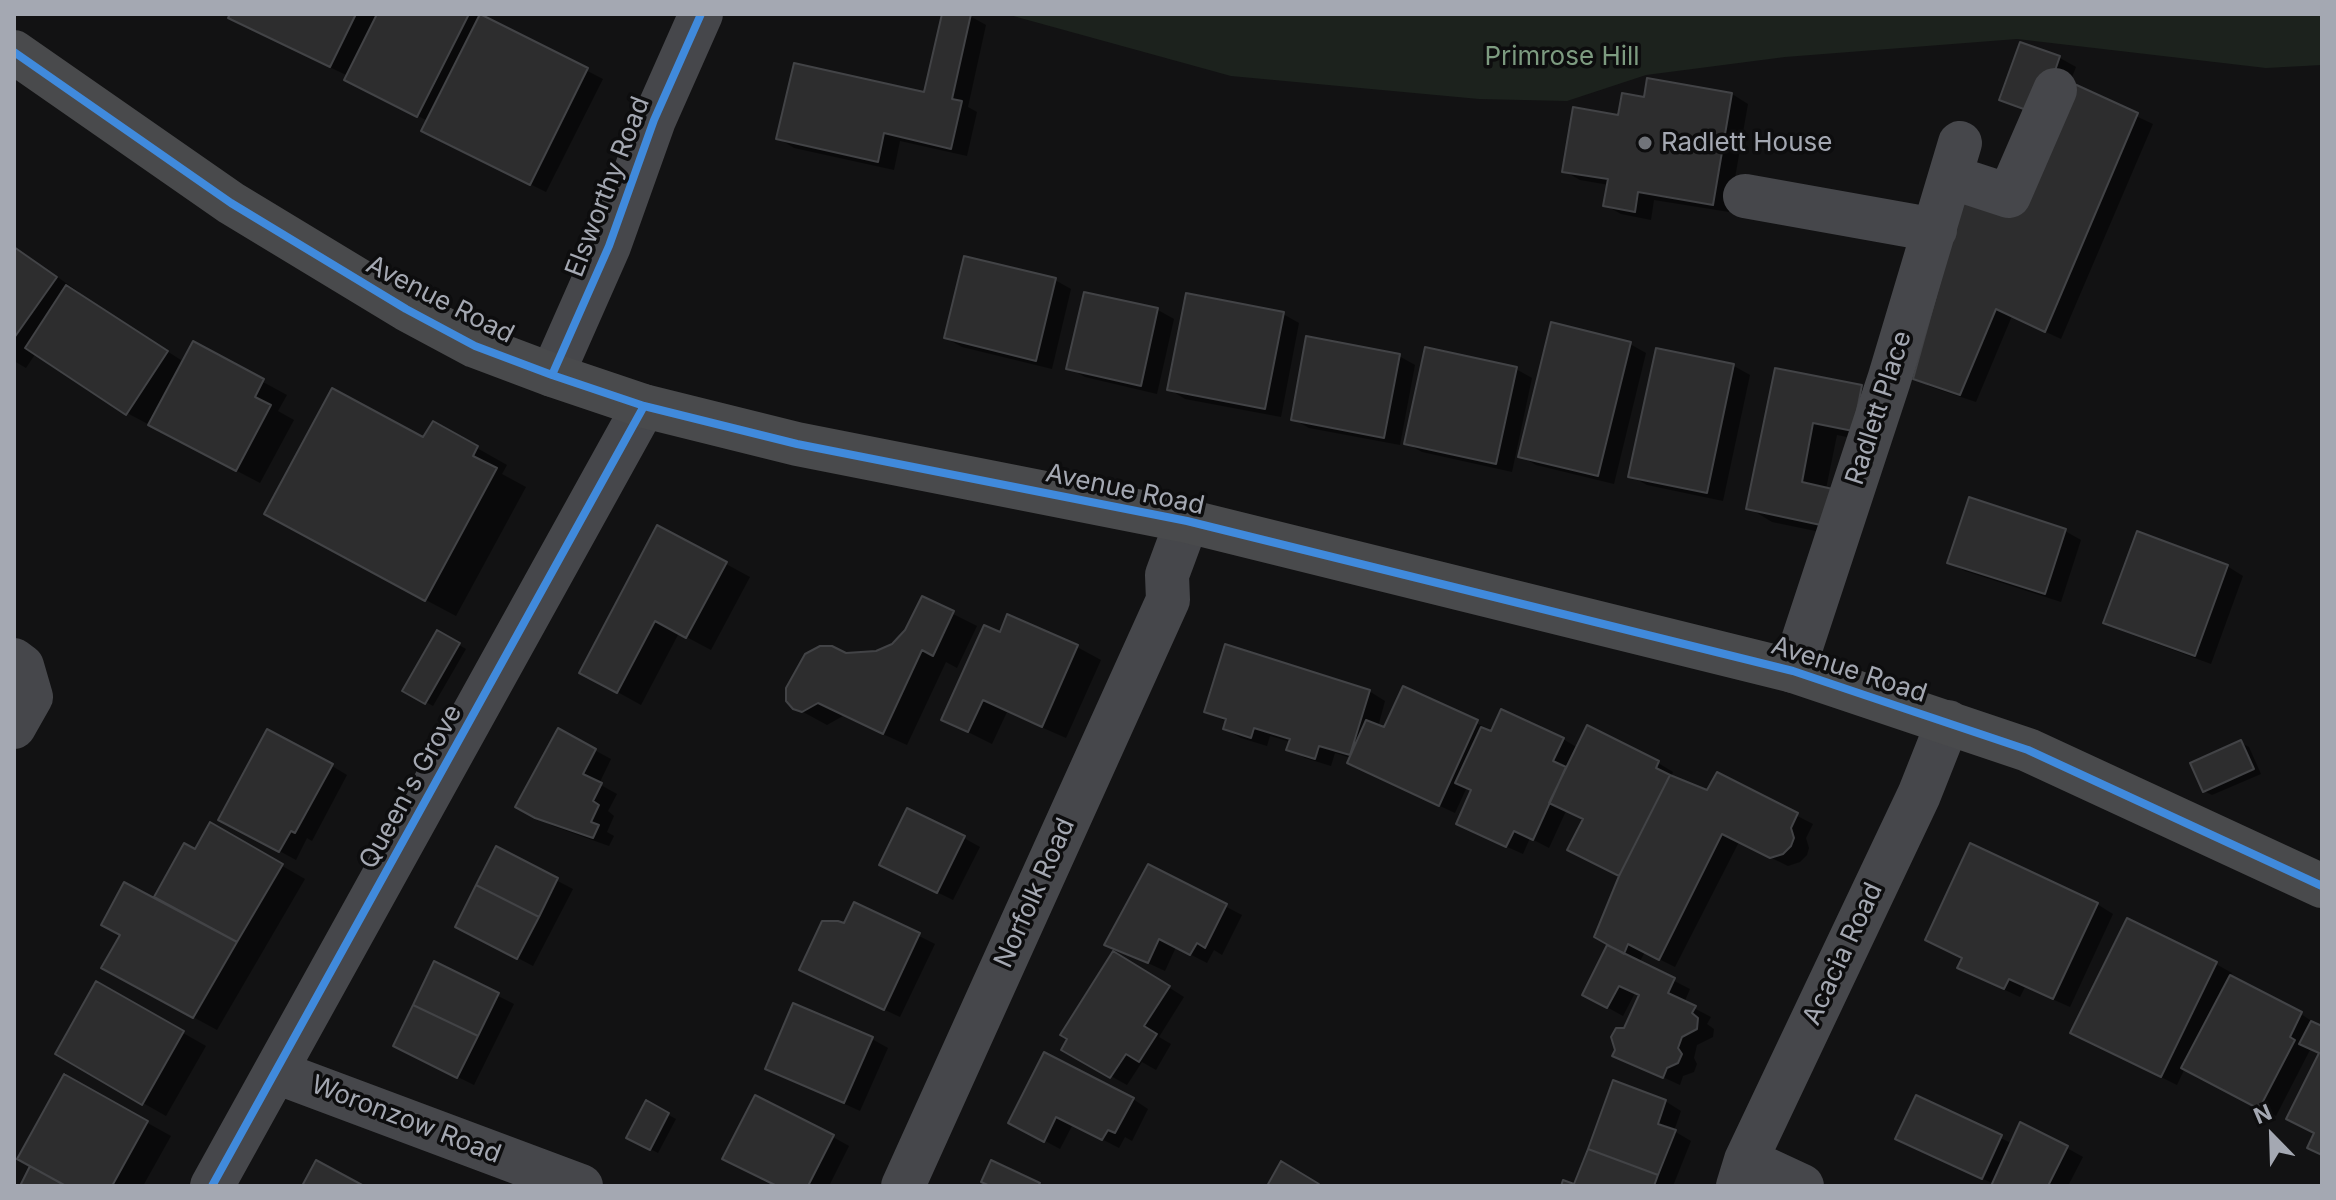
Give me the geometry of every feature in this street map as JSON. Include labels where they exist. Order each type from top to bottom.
[{"type":"main road","name":"Avenue Road","points":[[14,52],[231,203],[406,309],[475,346],[552,375],[644,406],[797,444],[1187,521],[1793,671],[2028,750],[2322,886]]},
{"type":"street","name":"Elsworthy Road","points":[[552,375],[609,246],[654,120],[701,14]]},
{"type":"street","name":"Radlett Place","points":[[1793,671],[1889,380],[1955,160],[2009,196],[2055,90]]},
{"type":"street","points":[[1745,196],[1935,230]]},
{"type":"street","name":"Queen's Grove","points":[[212,1186],[644,406]]},
{"type":"street","name":"Norfolk Road","points":[[903,1186],[1168,600],[1167,575],[1187,521]]},
{"type":"street","points":[[14,660],[22,666],[31,697],[14,727]]},
{"type":"street","name":"Acacia Road","points":[[1742,1173],[1919,795],[1948,722]]},
{"type":"street","name":"Woronzow Road","points":[[276,1072],[581,1186]]},
{"type":"street","points":[[1742,1173],[1802,1186]]},
{"type":"green space","name":"Primrose Hill","points":[[1006,14],[2322,14],[2322,65],[2266,68],[2017,39],[1785,57],[1646,75],[1567,101],[1479,99],[1231,76]]},
{"type":"building","points":[[230,14],[356,14],[330,67],[228,18]]},
{"type":"building","points":[[377,14],[469,14],[417,117],[344,80]]},
{"type":"building","points":[[480,14],[588,68],[530,185],[421,131]]},
{"type":"building","points":[[942,14],[971,14],[952,99],[962,101],[951,149],[884,133],[878,162],[776,139],[794,63],[924,92]]},
{"type":"building","points":[[2020,42],[2060,56],[2040,115],[1999,100]]},
{"type":"building","name":"Radlett House","points":[[1647,78],[1732,93],[1713,205],[1638,192],[1635,212],[1603,206],[1608,179],[1562,172],[1573,107],[1618,115],[1622,93],[1644,97]]},
{"type":"building","points":[[2070,82],[2138,113],[2045,332],[1996,309],[1960,395],[1913,379],[1963,198],[2014,216]]},
{"type":"building","points":[[14,247],[57,277],[14,338]]},
{"type":"building","points":[[964,256],[1056,278],[1036,361],[944,338]]},
{"type":"building","points":[[66,285],[168,351],[126,415],[25,348]]},
{"type":"building","points":[[1084,292],[1158,308],[1141,386],[1066,369]]},
{"type":"building","points":[[1186,293],[1284,312],[1265,409],[1167,390]]},
{"type":"building","points":[[1551,322],[1631,342],[1598,476],[1518,457]]},
{"type":"building","points":[[1306,336],[1400,354],[1384,438],[1291,420]]},
{"type":"building","points":[[193,341],[264,379],[255,397],[271,405],[236,471],[148,425]]},
{"type":"building","points":[[1425,347],[1517,367],[1496,464],[1404,444]]},
{"type":"building","points":[[1656,348],[1734,364],[1707,493],[1628,477]]},
{"type":"building","points":[[1775,368],[1862,385],[1853,431],[1813,423],[1802,482],[1837,490],[1830,527],[1746,509]]},
{"type":"building","points":[[332,388],[423,437],[433,421],[478,446],[473,456],[497,468],[425,601],[264,514]]},
{"type":"building","points":[[1969,497],[2066,529],[2045,594],[1947,563]]},
{"type":"building","points":[[657,525],[727,562],[686,638],[655,621],[617,693],[579,673]]},
{"type":"building","points":[[2137,531],[2228,565],[2195,656],[2103,623]]},
{"type":"building","points":[[922,596],[954,611],[933,656],[922,650],[883,734],[818,703],[802,712],[793,709],[786,701],[786,688],[805,654],[820,646],[832,646],[846,653],[876,651],[892,644],[905,630]]},
{"type":"building","points":[[1007,614],[1078,645],[1042,727],[983,700],[968,732],[941,720],[984,625],[1000,632]]},
{"type":"building","points":[[437,630],[460,643],[425,704],[402,691]]},
{"type":"building","points":[[1225,644],[1370,690],[1350,755],[1319,746],[1315,759],[1286,750],[1290,739],[1254,728],[1251,738],[1223,729],[1226,719],[1204,712]]},
{"type":"building","points":[[1403,686],[1478,720],[1439,806],[1347,763],[1366,720],[1384,727]]},
{"type":"building","points":[[1501,709],[1564,738],[1553,761],[1566,767],[1533,840],[1514,831],[1506,847],[1456,824],[1471,790],[1455,783],[1481,727],[1491,731]]},
{"type":"building","points":[[1587,725],[1659,761],[1656,768],[1670,775],[1619,876],[1567,850],[1583,819],[1549,803]]},
{"type":"building","points":[[558,728],[596,749],[583,774],[602,783],[593,801],[599,805],[591,822],[599,825],[593,838],[535,818],[515,807]]},
{"type":"building","points":[[267,729],[333,764],[295,833],[291,831],[279,852],[218,820]]},
{"type":"building","points":[[2241,740],[2254,769],[2203,792],[2190,763]]},
{"type":"building","points":[[1717,772],[1798,813],[1791,828],[1794,838],[1791,846],[1783,854],[1770,858],[1722,834],[1659,960],[1628,944],[1624,954],[1594,937],[1619,876],[1670,775],[1707,790]]},
{"type":"building","points":[[907,808],[965,836],[937,893],[879,865]]},
{"type":"building","points":[[210,822],[283,864],[237,942],[154,897],[184,843],[195,849]]},
{"type":"building","points":[[1970,843],[2098,903],[2053,999],[2009,979],[2004,989],[1957,968],[1962,958],[1925,940]]},
{"type":"building","points":[[496,846],[558,878],[539,917],[476,885]]},
{"type":"building","points":[[1148,864],[1227,904],[1205,948],[1197,943],[1190,955],[1159,939],[1148,963],[1104,945]]},
{"type":"building","points":[[124,882],[237,942],[193,1018],[101,968],[120,935],[101,925]]},
{"type":"building","points":[[476,885],[539,917],[517,959],[455,927]]},
{"type":"building","points":[[854,902],[920,933],[884,1010],[799,970],[822,921],[844,923]]},
{"type":"building","points":[[2127,918],[2217,962],[2161,1077],[2070,1033]]},
{"type":"building","points":[[1607,945],[1675,978],[1668,993],[1696,1006],[1692,1013],[1698,1018],[1697,1029],[1682,1037],[1678,1048],[1682,1054],[1678,1063],[1667,1068],[1663,1078],[1612,1056],[1615,1050],[1611,1037],[1616,1028],[1624,1028],[1639,995],[1619,986],[1607,1008],[1582,995]]},
{"type":"building","points":[[1113,951],[1170,986],[1144,1026],[1157,1034],[1139,1062],[1126,1054],[1110,1078],[1061,1050],[1067,1039],[1060,1035]]},
{"type":"building","points":[[434,961],[499,993],[478,1036],[413,1005]]},
{"type":"building","points":[[2230,975],[2302,1012],[2290,1037],[2295,1040],[2259,1109],[2181,1068]]},
{"type":"building","points":[[96,981],[184,1031],[142,1105],[55,1054]]},
{"type":"building","points":[[793,1003],[873,1037],[844,1103],[765,1069]]},
{"type":"building","points":[[413,1005],[478,1036],[457,1078],[393,1046]]},
{"type":"building","points":[[2311,1021],[2322,1026],[2322,1155],[2307,1148],[2314,1133],[2286,1119],[2319,1053],[2299,1044]]},
{"type":"building","points":[[1044,1052],[1134,1098],[1115,1133],[1108,1130],[1102,1140],[1056,1117],[1044,1142],[1008,1123]]},
{"type":"building","points":[[64,1074],[148,1121],[112,1186],[66,1186],[17,1159]]},
{"type":"building","points":[[1613,1080],[1666,1100],[1658,1124],[1676,1130],[1658,1175],[1588,1149]]},
{"type":"building","points":[[755,1095],[834,1135],[808,1186],[777,1186],[722,1159]]},
{"type":"building","points":[[1916,1095],[2002,1135],[1982,1179],[1895,1139]]},
{"type":"building","points":[[646,1100],[669,1113],[650,1150],[626,1138]]},
{"type":"building","points":[[2020,1122],[2068,1146],[2048,1186],[1991,1186]]},
{"type":"building","points":[[1588,1149],[1658,1175],[1654,1186],[1561,1186],[1563,1180],[1574,1184]]},
{"type":"building","points":[[316,1160],[364,1186],[302,1186]]},
{"type":"building","points":[[991,1160],[1040,1183],[1038,1186],[990,1186],[981,1182]]},
{"type":"building","points":[[1281,1161],[1319,1184],[1318,1186],[1267,1186]]},
{"type":"building","points":[[30,1166],[66,1186],[20,1186]]},
{"type":"cycle path","points":[[552,375],[609,246],[654,120],[701,14]]},
{"type":"cycle path","points":[[14,52],[231,203],[406,309],[475,346],[552,375],[644,406],[797,444],[1187,521],[1793,671],[2028,750],[2322,886]]},
{"type":"cycle path","points":[[212,1186],[644,406]]},
{"type":"place","name":"Radlett House","points":[[1645,143]]}]
